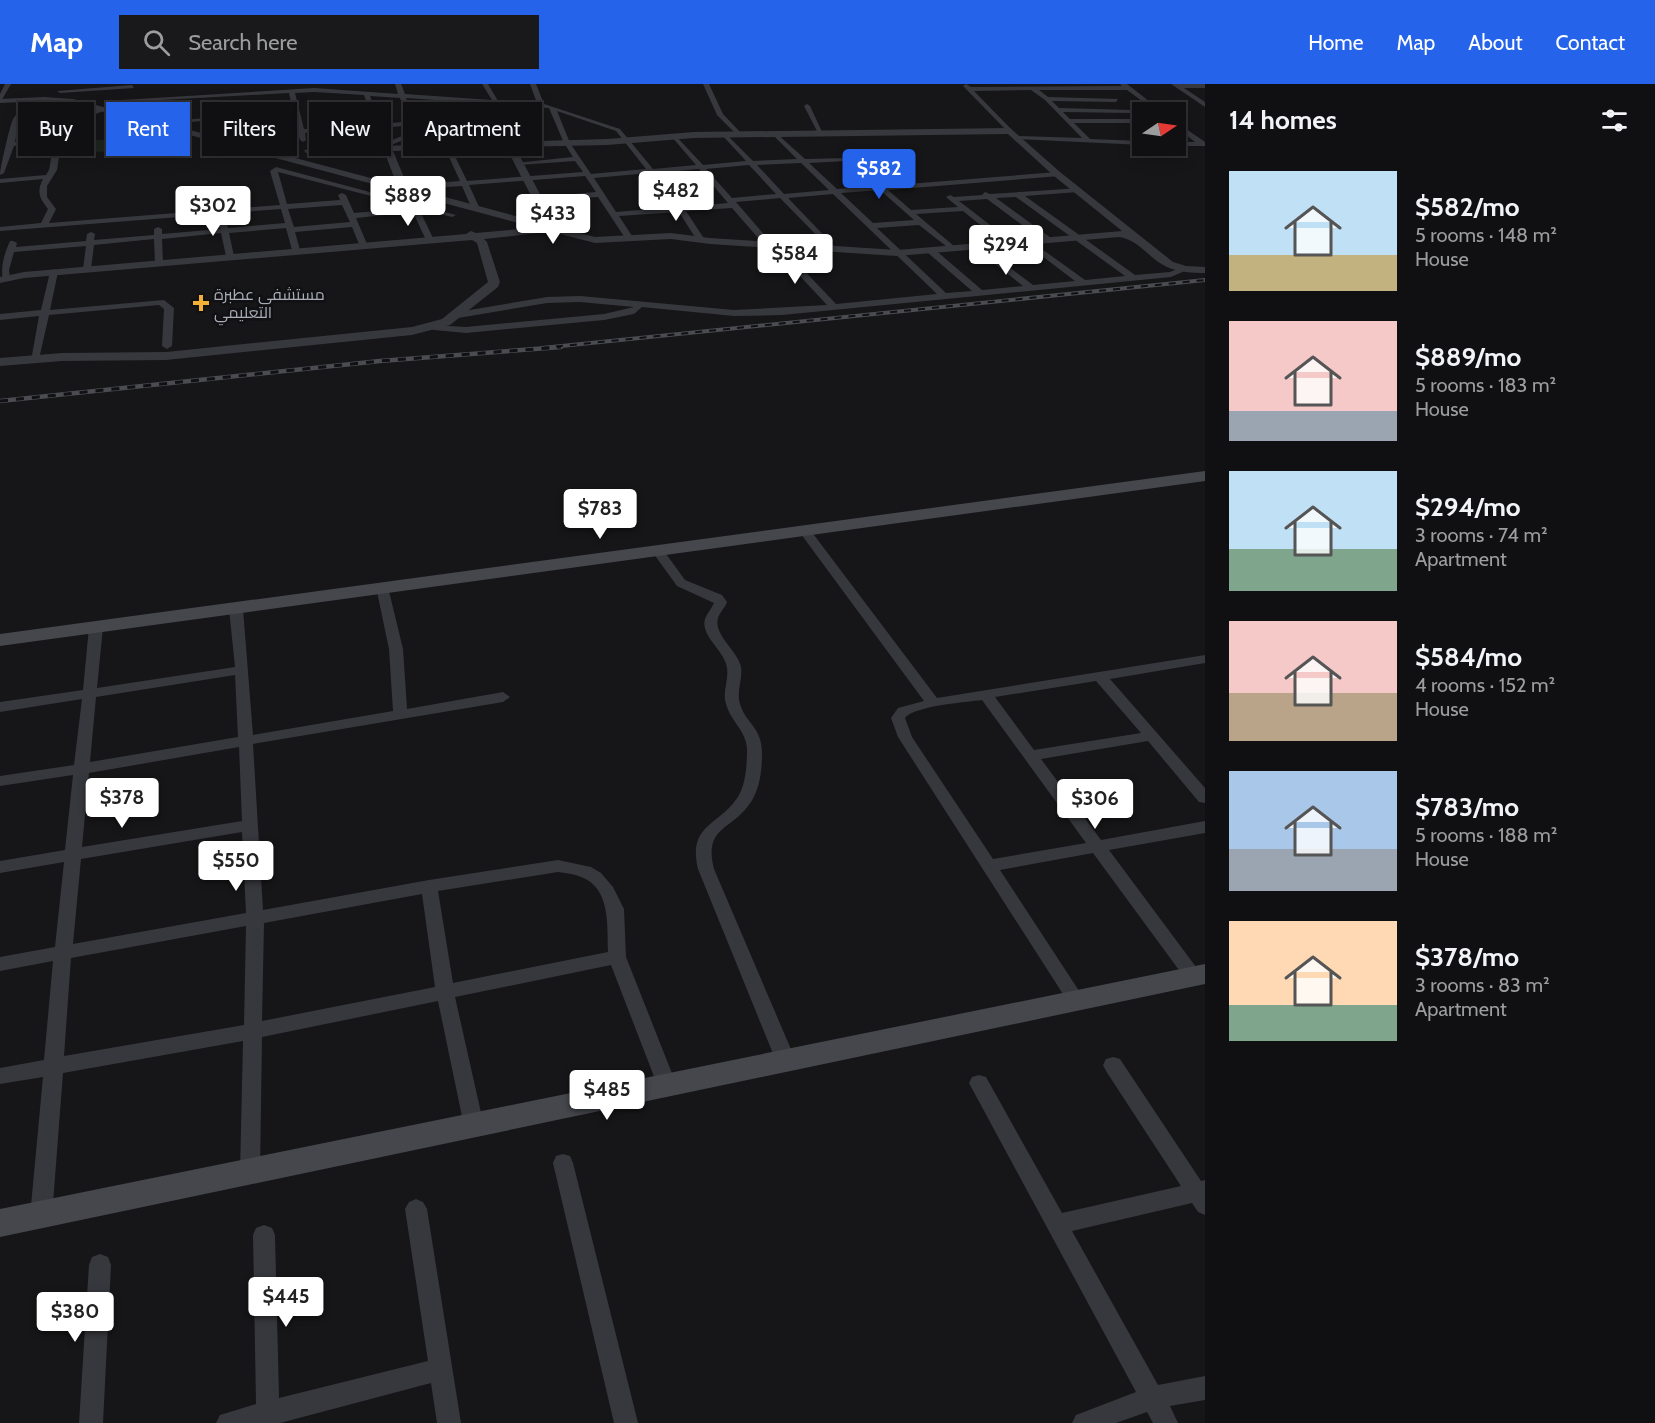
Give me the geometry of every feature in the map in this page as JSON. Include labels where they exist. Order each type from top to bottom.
[{"type":"main road","points":[[0,640],[1205,476]]},
{"type":"main road","points":[[0,1223],[1199,975]]},
{"type":"street","points":[[0,101],[8,84]]},
{"type":"street","points":[[225,84],[226,94]]},
{"type":"street","points":[[353,84],[355,92]]},
{"type":"street","points":[[398,84],[405,102]]},
{"type":"street","points":[[485,84],[496,102]]},
{"type":"street","points":[[533,84],[540,102]]},
{"type":"street","points":[[706,84],[720,115],[739,134]]},
{"type":"street","points":[[1175,85],[1205,86]]},
{"type":"street","points":[[1175,85],[1205,105]]},
{"type":"street","points":[[0,101],[102,86],[133,86],[125,100]]},
{"type":"street","points":[[966,86],[1125,86],[1147,102]]},
{"type":"street","points":[[966,86],[1010,131],[1127,233],[1169,264],[1185,269],[1205,270]]},
{"type":"street","points":[[1031,86],[1089,142]]},
{"type":"street","points":[[1100,86],[1132,112]]},
{"type":"street","points":[[125,100],[169,98],[180,94],[247,93],[271,88],[292,91],[313,87],[474,102]]},
{"type":"street","points":[[292,91],[306,151],[295,161]]},
{"type":"street","points":[[366,92],[370,102]]},
{"type":"street","points":[[445,92],[450,100]]},
{"type":"street","points":[[1,168],[11,144],[16,119],[34,104],[56,93],[106,111]]},
{"type":"street","points":[[247,93],[248,102]]},
{"type":"street","points":[[168,102],[169,98]]},
{"type":"street","points":[[1047,99],[1116,100]]},
{"type":"street","points":[[542,105],[613,127],[681,209],[701,240]]},
{"type":"street","points":[[807,106],[820,133]]},
{"type":"street","points":[[552,107],[567,143],[630,239]]},
{"type":"street","points":[[1057,110],[1132,109]]},
{"type":"street","points":[[94,113],[103,110]]},
{"type":"street","points":[[1068,121],[1132,121]]},
{"type":"street","points":[[297,131],[309,130]]},
{"type":"street","points":[[542,143],[724,134],[1010,131]]},
{"type":"street","points":[[1186,131],[1204,144]]},
{"type":"street","points":[[724,134],[832,249]]},
{"type":"street","points":[[776,134],[944,296]]},
{"type":"street","points":[[674,136],[772,245],[834,307]]},
{"type":"street","points":[[1019,138],[1132,143]]},
{"type":"street","points":[[11,144],[18,143]]},
{"type":"street","points":[[1186,144],[1204,144]]},
{"type":"street","points":[[44,226],[52,209],[43,197],[43,186],[53,170],[55,156]]},
{"type":"street","points":[[276,156],[595,240],[671,236],[897,253],[1127,233]]},
{"type":"street","points":[[390,156],[403,189]]},
{"type":"street","points":[[452,156],[476,209]]},
{"type":"street","points":[[514,232],[545,216],[539,199],[515,156]]},
{"type":"street","points":[[519,163],[578,159]]},
{"type":"street","points":[[403,189],[751,163],[848,159],[951,248]]},
{"type":"street","points":[[296,250],[274,171],[276,169],[413,207],[452,215]]},
{"type":"street","points":[[615,214],[681,209],[782,196],[1058,174]]},
{"type":"street","points":[[0,181],[47,177]]},
{"type":"street","points":[[968,181],[1048,240]]},
{"type":"street","points":[[933,184],[1008,243]]},
{"type":"street","points":[[338,186],[363,244]]},
{"type":"street","points":[[952,199],[1078,190]]},
{"type":"street","points":[[539,199],[602,194]]},
{"type":"street","points":[[1017,194],[1132,277]]},
{"type":"street","points":[[0,229],[345,202]]},
{"type":"street","points":[[351,216],[413,207]]},
{"type":"street","points":[[413,207],[429,238]]},
{"type":"street","points":[[911,212],[964,208]]},
{"type":"street","points":[[220,212],[231,256]]},
{"type":"street","points":[[157,217],[159,263]]},
{"type":"street","points":[[979,220],[1017,217]]},
{"type":"street","points":[[87,269],[93,222]]},
{"type":"street","points":[[870,226],[921,222]]},
{"type":"street","points":[[10,250],[158,236],[354,224]]},
{"type":"street","points":[[18,228],[3,274],[54,272],[429,238],[551,230]]},
{"type":"street","points":[[434,327],[458,315],[492,287],[494,282],[480,236]]},
{"type":"street","points":[[1028,241],[1082,282]]},
{"type":"street","points":[[978,246],[1030,287]]},
{"type":"street","points":[[930,250],[979,292]]},
{"type":"street","points":[[458,315],[547,300],[580,299],[734,313],[834,307],[1171,274],[1185,269]]},
{"type":"street","points":[[34,359],[54,272]]},
{"type":"street","points":[[547,300],[559,322]]},
{"type":"street","points":[[0,317],[161,302],[169,308],[167,346]]},
{"type":"street","points":[[0,362],[187,354],[434,327],[466,330],[559,322],[622,314],[636,310],[640,304]]},
{"type":"street","points":[[804,530],[933,703]]},
{"type":"street","points":[[657,550],[681,583],[717,598],[721,602],[711,620],[711,627],[727,649],[734,667],[732,703],[750,731],[754,744],[752,781],[737,810],[708,835],[704,842],[705,869],[786,1061]]},
{"type":"street","points":[[382,587],[396,649],[399,715]]},
{"type":"street","points":[[236,609],[242,670],[255,917],[250,1173]]},
{"type":"street","points":[[41,1216],[63,952],[96,627]]},
{"type":"street","points":[[1076,1000],[899,725],[898,718],[903,711],[933,703],[1205,659]]},
{"type":"street","points":[[0,707],[242,670]]},
{"type":"street","points":[[1099,675],[1205,797]]},
{"type":"street","points":[[985,694],[1096,847],[1199,975]]},
{"type":"street","points":[[0,781],[503,697]]},
{"type":"street","points":[[1029,756],[1151,736]]},
{"type":"street","points":[[0,867],[250,825]]},
{"type":"street","points":[[990,867],[1205,827]]},
{"type":"street","points":[[0,964],[429,886],[558,866],[585,871],[595,877],[607,891],[615,909],[617,957],[667,1086]]},
{"type":"street","points":[[429,886],[446,992],[474,1126]]},
{"type":"street","points":[[0,1076],[253,1031],[617,957]]},
{"type":"street","points":[[1057,1224],[1202,1196],[1113,1065]]},
{"type":"street","points":[[979,1083],[1166,1423]]},
{"type":"street","points":[[563,1163],[626,1423]]},
{"type":"street","points":[[416,1209],[449,1423]]},
{"type":"street","points":[[264,1235],[268,1418]]},
{"type":"street","points":[[91,1423],[100,1265]]},
{"type":"street","points":[[228,1423],[268,1418],[441,1370]]},
{"type":"street","points":[[1084,1423],[1152,1398],[1205,1388]]},
{"type":"shaded area","points":[[94,140],[106,140],[106,152],[94,152]]},
{"type":"railway","points":[[542,348],[1205,280]]},
{"type":"railway","points":[[0,401],[380,361],[561,347]]},
{"type":"place","name":"مستشفى عطبرة التعليمي","points":[[201,303]]}]
